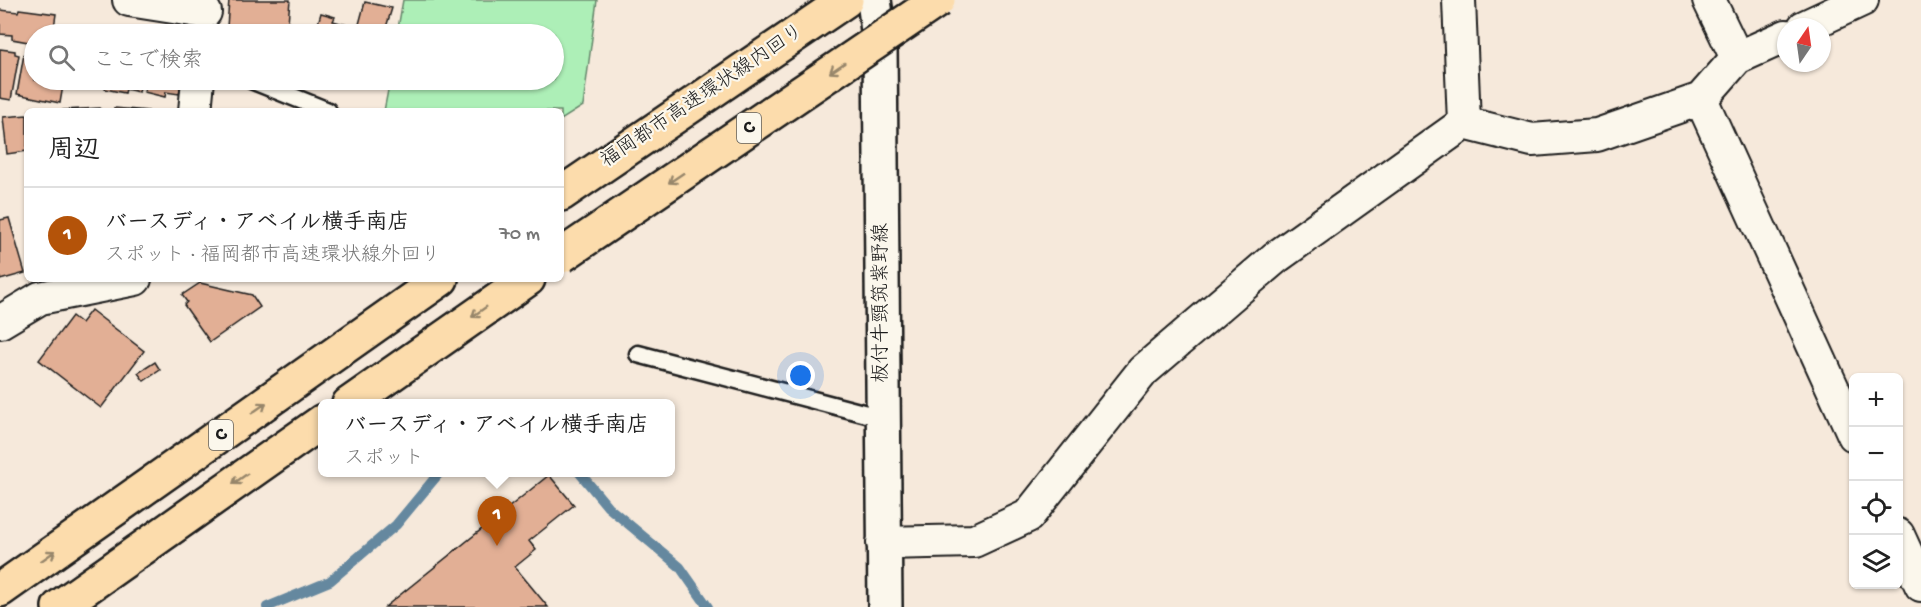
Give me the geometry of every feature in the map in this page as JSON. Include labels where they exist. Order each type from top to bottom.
[{"type":"highway","name":"福岡都市高速環状線内回り","points":[[564,192],[846,0]]},
{"type":"highway","name":"C","points":[[564,254],[938,0]]},
{"type":"highway","name":"C","points":[[0,590],[437,282]]},
{"type":"highway","points":[[356,399],[524,282]]},
{"type":"highway","name":"C","points":[[59,607],[318,425]]},
{"type":"main road","name":"板付牛頸筑紫野線","points":[[874,0],[880,46],[883,543],[890,603]]},
{"type":"street","points":[[129,0],[204,16]]},
{"type":"street","points":[[1459,0],[1464,123]]},
{"type":"street","points":[[1709,0],[1737,58]]},
{"type":"street","points":[[1823,18],[1862,0]]},
{"type":"street","points":[[883,543],[974,541],[1028,516],[1143,371],[1275,258],[1464,123],[1532,140],[1597,135],[1701,99],[1737,58],[1777,40]]},
{"type":"street","points":[[195,108],[197,90]]},
{"type":"street","points":[[1701,99],[1850,427]]},
{"type":"street","points":[[0,322],[40,298],[120,282]]},
{"type":"street","points":[[1903,544],[1921,585]]},
{"type":"lane","points":[[276,90],[321,108]]},
{"type":"lane","points":[[638,354],[882,418]]},
{"type":"green space","points":[[403,0],[597,0],[583,106],[564,118],[564,108],[385,108],[388,90],[564,90],[564,24],[399,24]]},
{"type":"building","points":[[229,0],[290,0],[288,24],[227,24]]},
{"type":"building","points":[[365,2],[392,8],[387,24],[359,24]]},
{"type":"building","points":[[19,9],[56,14],[54,24],[24,24],[24,41],[12,39],[12,35],[0,34],[0,10],[18,12]]},
{"type":"building","points":[[321,13],[335,17],[333,21],[344,24],[318,24]]},
{"type":"building","points":[[0,49],[15,51],[15,54],[19,55],[11,100],[0,98]]},
{"type":"building","points":[[24,54],[24,90],[62,90],[60,103],[17,94]]},
{"type":"building","points":[[110,90],[126,90],[125,93]]},
{"type":"building","points":[[144,90],[180,90],[179,94],[166,92],[165,97],[144,92]]},
{"type":"building","points":[[24,115],[24,151],[7,154],[3,117]]},
{"type":"building","points":[[9,218],[24,273],[0,280],[0,220]]},
{"type":"building","points":[[200,283],[252,295],[260,307],[210,342],[184,305],[187,302],[182,295]]},
{"type":"building","points":[[91,310],[144,351],[101,408],[39,360],[72,316],[81,323]]},
{"type":"building","points":[[155,362],[160,370],[144,381],[138,373]]},
{"type":"building","points":[[547,477],[551,477],[574,505],[529,541],[536,550],[515,567],[548,607],[385,607]]},
{"type":"waterway","points":[[267,607],[330,581],[396,525],[436,477]]},
{"type":"waterway","points":[[583,477],[608,507],[680,567],[708,607]]},
{"type":"place","name":"バースディ・アベイル横手南店","points":[[497,546]]}]
